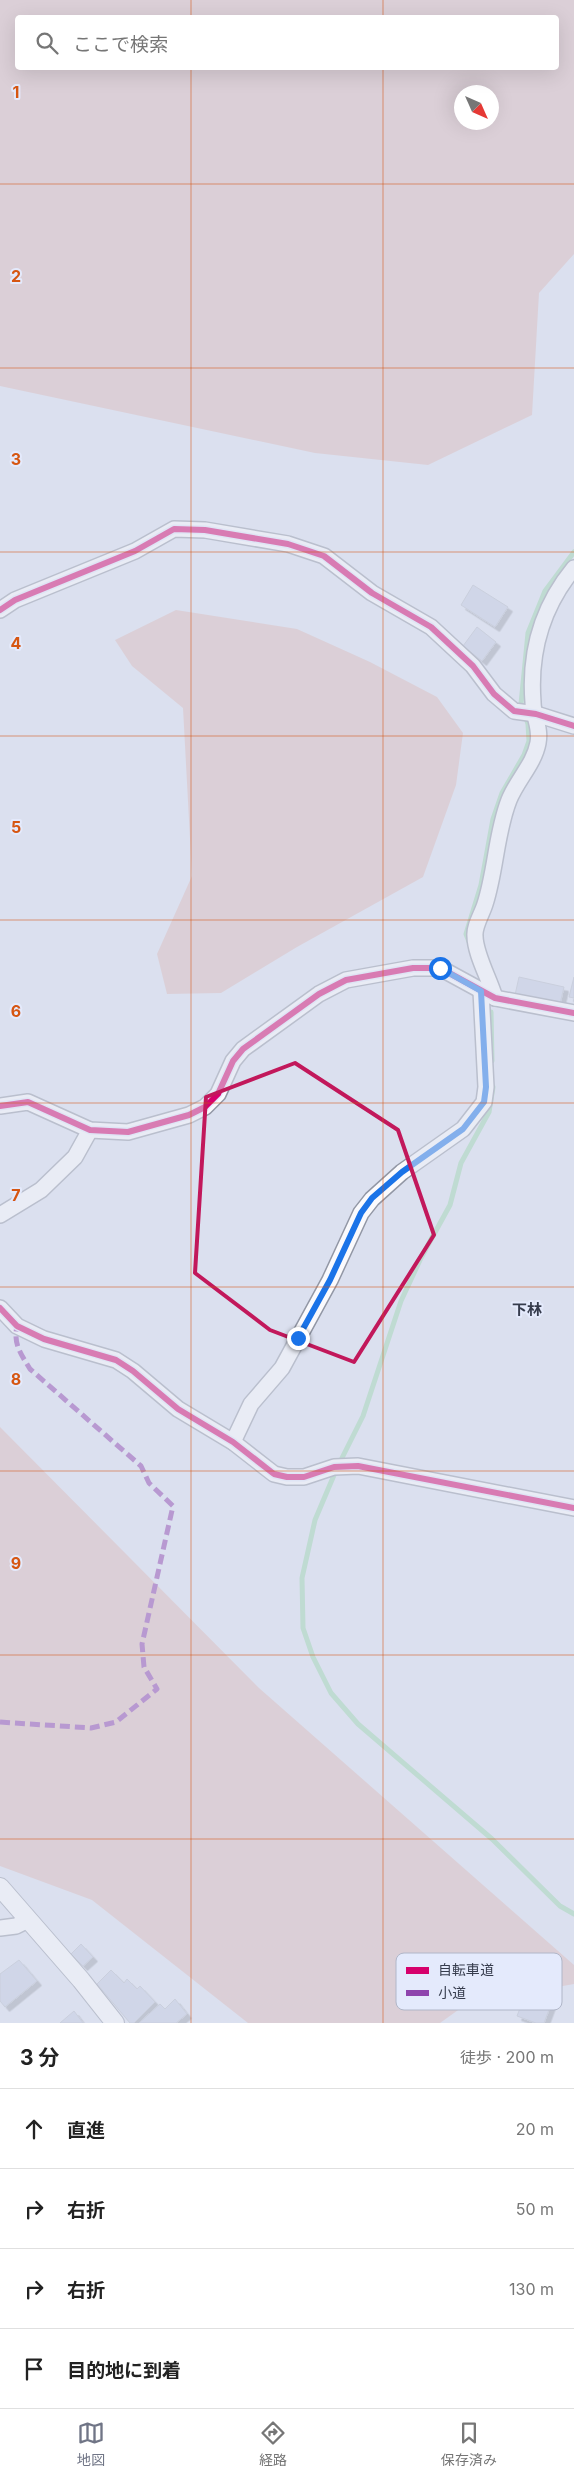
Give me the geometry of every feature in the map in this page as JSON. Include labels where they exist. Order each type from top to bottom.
[{"type":"street","points":[[0,610],[15,600],[134,551],[174,529],[205,530],[288,544],[324,556],[372,593],[431,627],[473,666],[494,694],[514,711],[574,726]]},
{"type":"street","points":[[528,714],[532,702],[535,647],[545,613],[557,589],[574,568]]},
{"type":"street","points":[[233,1442],[251,1404],[282,1368],[330,1280],[361,1213],[372,1198],[402,1172],[463,1129],[484,1102],[488,994],[475,936],[491,884],[502,822],[509,799],[535,755],[539,727],[528,714]]},
{"type":"street","points":[[0,1106],[28,1102],[90,1130],[128,1132],[189,1114],[205,1108],[218,1094],[233,1061],[243,1049],[319,994],[346,980],[428,966],[452,973],[488,994],[574,1014]]},
{"type":"street","points":[[0,1215],[41,1190],[75,1157],[90,1130]]},
{"type":"street","points":[[0,1308],[17,1326],[44,1339],[116,1360],[133,1371],[178,1408],[233,1442],[274,1474],[304,1477],[338,1467],[358,1466],[574,1508]]},
{"type":"street","points":[[0,1887],[115,2023]]},
{"type":"street","points":[[0,1928],[16,1926],[28,1920]]},
{"type":"highlighted area","points":[[295,1063],[398,1130],[434,1235],[354,1362],[270,1330],[195,1273],[206,1097]]},
{"type":"shaded area","points":[[0,0],[574,0],[574,254],[539,293],[532,415],[428,465],[315,453],[0,386]]},
{"type":"shaded area","points":[[176,610],[297,629],[370,662],[437,697],[463,733],[456,785],[423,877],[297,947],[221,993],[167,994],[157,954],[192,876],[183,708],[132,666],[115,640]]},
{"type":"shaded area","points":[[0,1427],[259,1688],[560,1953],[396,1953],[396,2010],[458,2010],[440,2023],[248,2023],[92,1900],[0,1866]]},
{"type":"shaded area","points":[[562,1954],[574,1965],[574,1984],[562,1986]]},
{"type":"building","points":[[473,585],[508,607],[495,627],[461,605]]},
{"type":"building","points":[[477,627],[496,642],[482,661],[463,646]]},
{"type":"building","points":[[519,977],[564,987],[560,1004],[515,995]]},
{"type":"building","points":[[574,977],[574,998],[569,997]]},
{"type":"building","points":[[81,1944],[93,1957],[83,1966],[71,1954]]},
{"type":"building","points":[[19,1960],[37,1981],[5,2007],[0,2001],[0,1974]]},
{"type":"building","points":[[111,1970],[124,1983],[127,1979],[137,1989],[140,1986],[155,2002],[134,2023],[130,2023],[97,1984]]},
{"type":"building","points":[[175,1999],[187,2014],[176,2023],[139,2023],[160,2004],[165,2009]]},
{"type":"building","points":[[519,2010],[549,2010],[544,2023],[536,2023],[517,2016]]},
{"type":"building","points":[[74,2011],[83,2023],[60,2023]]},
{"type":"waterway","points":[[470,944],[466,934],[481,885],[493,819],[502,793],[524,755],[529,741],[528,724],[521,704],[528,633],[545,591],[574,552]]},
{"type":"waterway","points":[[491,1012],[492,1061]]},
{"type":"waterway","points":[[493,1087],[489,1112],[461,1163],[450,1205],[421,1258],[401,1301],[363,1416],[337,1468],[315,1520],[302,1578],[303,1628],[313,1657],[331,1693],[358,1724],[492,1839],[560,1906],[574,1914]]},
{"type":"marked path","points":[[0,1722],[91,1728],[116,1722],[157,1689],[144,1667],[142,1644],[173,1506],[149,1483],[141,1466],[30,1369],[17,1344],[17,1326]]},
{"type":"cycle path","points":[[0,610],[15,600],[135,551],[174,529],[205,530],[288,544],[324,556],[372,593],[431,627],[473,666],[494,694],[514,711],[536,714],[574,726]]},
{"type":"cycle path","points":[[0,1106],[28,1102],[90,1130],[128,1132],[189,1115],[205,1107],[218,1094],[233,1061],[243,1049],[319,994],[346,980],[413,968],[440,968],[495,998],[574,1013]]},
{"type":"cycle path","points":[[0,1308],[17,1326],[44,1339],[116,1360],[133,1371],[178,1409],[233,1442],[274,1474],[287,1477],[304,1477],[334,1467],[358,1466],[574,1508]]},
{"type":"district","name":"下林","points":[[527,1310]]},
{"type":"route","points":[[298,1338],[330,1280],[361,1213],[372,1198],[402,1172],[463,1129],[477,1114],[484,1102],[486,1087],[481,991],[452,973],[440,968]]}]
